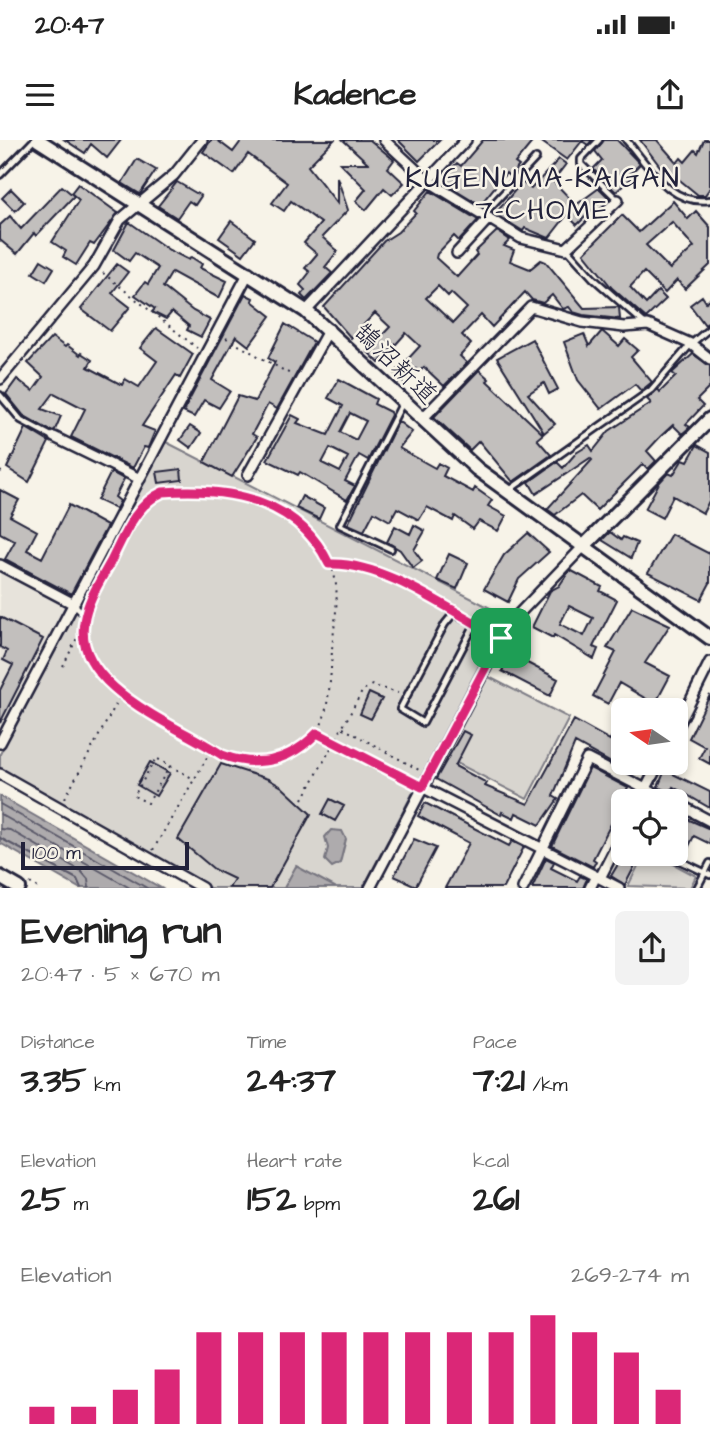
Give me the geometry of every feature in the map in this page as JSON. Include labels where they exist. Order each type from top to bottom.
[{"type":"street","name":"鵠沼新道","points":[[36,140],[249,272],[306,311],[329,329],[422,419],[508,492],[710,638]]},
{"type":"street","points":[[0,379],[94,266],[120,220],[174,175],[202,140]]},
{"type":"street","points":[[384,140],[428,181],[530,242],[566,249],[618,200]]},
{"type":"street","points":[[306,311],[466,140]]},
{"type":"street","points":[[457,253],[486,217]]},
{"type":"street","points":[[0,743],[249,272]]},
{"type":"street","points":[[422,419],[531,307],[582,322],[624,327],[648,325],[691,344],[710,359]]},
{"type":"street","points":[[248,475],[329,329]]},
{"type":"street","points":[[370,888],[501,638],[517,613],[710,419]]},
{"type":"street","points":[[54,438],[140,479]]},
{"type":"street","points":[[0,565],[74,604]]},
{"type":"street","points":[[688,706],[710,662]]},
{"type":"street","points":[[523,888],[587,759],[646,789],[653,775]]},
{"type":"street","points":[[1,775],[202,888]]},
{"type":"street","points":[[422,787],[619,888]]},
{"type":"street","points":[[688,810],[710,821]]},
{"type":"street","points":[[590,888],[611,854]]},
{"type":"street","points":[[0,877],[19,888]]},
{"type":"lane","points":[[0,175],[36,140]]},
{"type":"lane","points":[[598,140],[581,159],[582,164],[618,200]]},
{"type":"lane","points":[[626,140],[672,193],[695,202],[710,200]]},
{"type":"lane","points":[[486,217],[536,158]]},
{"type":"lane","points":[[566,249],[628,311],[648,325]]},
{"type":"lane","points":[[508,492],[651,390],[691,344],[710,328]]},
{"type":"lane","points":[[0,395],[21,420],[54,438]]},
{"type":"lane","points":[[391,549],[340,525],[403,401]]},
{"type":"lane","points":[[74,604],[86,616]]},
{"type":"lane","points":[[475,624],[423,723],[400,709],[452,612],[475,624],[501,638]]},
{"type":"lane","points":[[697,888],[707,874],[710,863]]},
{"type":"lane","points":[[688,865],[707,874]]},
{"type":"path","points":[[94,266],[206,355]]},
{"type":"path","points":[[218,333],[302,380]]},
{"type":"path","points":[[63,666],[84,625],[96,589],[136,516],[151,497],[163,492],[241,496],[275,507],[303,526],[329,564],[335,583],[335,620],[328,696],[317,733],[291,754],[272,762],[238,761],[121,694],[105,681],[89,658],[84,625]]},
{"type":"path","points":[[329,564],[366,566],[452,612]]},
{"type":"path","points":[[303,799],[368,685],[386,688],[406,697]]},
{"type":"path","points":[[60,808],[121,694]]},
{"type":"path","points":[[342,727],[428,775]]},
{"type":"path","points":[[317,733],[422,787]]},
{"type":"path","points":[[149,857],[212,748]]},
{"type":"path","points":[[170,766],[148,803],[134,796],[156,758],[194,779]]},
{"type":"shaded area","points":[[164,441],[500,613],[490,634],[492,641],[363,888],[210,888],[0,769],[0,754]]},
{"type":"shaded area","points":[[0,570],[69,605],[0,734]]},
{"type":"shaded area","points":[[487,676],[569,718],[527,799],[445,757]]},
{"type":"shaded area","points":[[638,866],[677,866],[696,876],[690,888],[628,886]]},
{"type":"water","points":[[0,796],[161,888],[79,888],[0,843]]},
{"type":"water","points":[[331,830],[342,831],[346,839],[340,863],[332,867],[325,860],[328,848],[325,837]]},
{"type":"water","points":[[296,866],[335,887],[335,888],[284,888]]},
{"type":"building","points":[[65,140],[121,140],[107,158],[91,144],[85,153]]},
{"type":"building","points":[[211,140],[217,140],[233,152],[242,140],[334,140],[308,166],[337,203],[337,177],[348,210],[322,237],[338,251],[325,267],[332,273],[306,300],[301,295],[305,290],[300,285],[310,272],[305,268],[317,254],[304,243],[321,223],[291,201],[284,211],[272,203],[287,183],[248,154],[234,174],[203,152]]},
{"type":"building","points":[[343,140],[370,140],[394,160],[388,168],[404,183],[392,195],[384,188],[366,210],[356,201],[366,189],[340,163],[368,163]]},
{"type":"building","points":[[398,140],[440,140],[419,161]]},
{"type":"building","points":[[483,140],[534,140],[515,163],[519,166],[510,177],[506,173],[484,200],[488,203],[484,207],[440,180],[457,163],[461,166]]},
{"type":"building","points":[[539,140],[592,140],[588,145],[582,141],[567,160]]},
{"type":"building","points":[[604,140],[617,140],[640,164],[631,173],[634,176],[616,192],[593,169],[602,160],[595,151]]},
{"type":"building","points":[[640,140],[657,140],[677,163],[681,158],[685,162],[695,150],[698,153],[704,140],[710,140],[710,188],[705,195],[698,195],[664,167],[662,169]]},
{"type":"building","points":[[137,159],[156,170],[140,194],[122,183]]},
{"type":"building","points":[[559,159],[566,164],[553,181],[576,205],[599,188],[609,198],[602,203],[601,201],[577,225],[567,215],[549,238],[525,228],[523,231],[495,214],[522,182],[531,189]]},
{"type":"building","points":[[177,182],[201,196],[195,205],[189,201],[177,218],[158,206]]},
{"type":"building","points":[[78,184],[118,213],[94,245],[90,243],[76,265],[63,257],[66,251],[52,242],[79,200],[71,193]]},
{"type":"building","points":[[62,186],[74,196],[36,236],[34,233],[17,254],[0,240],[0,225],[10,216],[21,229]]},
{"type":"building","points":[[11,189],[24,202],[15,211],[2,198]]},
{"type":"building","points":[[430,191],[478,220],[459,241],[454,236],[437,254],[436,258],[457,277],[477,255],[475,252],[497,231],[510,240],[504,246],[514,250],[510,261],[530,269],[541,260],[546,262],[584,308],[619,307],[620,319],[583,315],[573,312],[569,307],[563,309],[552,295],[543,303],[532,300],[525,292],[492,327],[481,315],[462,335],[471,344],[460,356],[467,363],[444,386],[424,367],[419,372],[416,369],[403,382],[395,373],[420,346],[406,333],[379,363],[367,351],[390,327],[375,313],[351,338],[324,307],[384,241],[398,232],[416,213],[414,211]],"holes":[[[438,286],[448,296],[451,293],[467,308],[453,323],[426,298]]]},
{"type":"building","points":[[673,201],[688,219],[696,211],[710,227],[710,265],[685,289],[677,280],[665,293],[644,272],[630,287],[646,304],[658,291],[666,299],[646,318],[612,288],[584,253],[622,215],[639,232]],"holes":[[[672,222],[694,247],[670,269],[646,245]]]},
{"type":"building","points":[[231,221],[255,239],[243,255],[219,238]]},
{"type":"building","points":[[129,222],[169,250],[189,260],[191,257],[202,264],[200,268],[227,281],[219,298],[172,272],[163,287],[193,311],[210,320],[201,337],[187,330],[189,326],[172,312],[166,319],[152,312],[155,309],[135,295],[145,282],[148,284],[158,268],[135,253],[129,261],[114,250]]},
{"type":"building","points":[[41,260],[54,268],[46,281],[33,273]]},
{"type":"building","points":[[117,264],[128,272],[112,293],[130,307],[110,331],[81,309]]},
{"type":"building","points":[[245,294],[253,298],[252,301],[271,316],[249,346],[236,336],[212,380],[230,391],[219,408],[204,400],[194,417],[183,412]]},
{"type":"building","points":[[702,296],[706,302],[710,299],[710,321],[705,325],[690,305]]},
{"type":"building","points":[[285,324],[314,342],[277,409],[268,404],[252,434],[257,437],[232,477],[204,462],[238,396],[255,401],[275,362],[268,358]]},
{"type":"building","points":[[156,328],[193,354],[180,378],[176,375],[142,426],[155,431],[148,448],[144,447],[133,468],[71,437],[85,409],[54,393],[42,409],[61,416],[55,430],[51,431],[23,415],[6,394],[17,379],[33,391],[43,377],[28,363],[52,337],[65,347],[67,345],[92,360],[88,367],[122,385],[125,379],[139,387],[157,361],[140,348]]},
{"type":"building","points":[[602,331],[619,346],[625,339],[638,350],[631,357],[652,382],[641,391],[635,384],[601,409],[578,380],[564,342],[584,334],[589,346]]},
{"type":"building","points":[[532,339],[558,389],[549,394],[544,383],[528,394],[555,424],[544,433],[497,358]]},
{"type":"building","points":[[693,354],[710,366],[710,387],[697,400],[703,406],[686,424],[690,427],[682,434],[673,425],[647,451],[656,461],[648,469],[643,464],[597,510],[581,495],[555,515],[547,509],[592,460],[590,458],[536,494],[529,482],[557,462],[563,468],[576,453],[589,445],[593,451],[609,431],[651,403],[647,399],[658,389],[660,392],[676,376],[672,373]]},
{"type":"building","points":[[479,370],[489,379],[487,381],[543,434],[537,439],[551,455],[513,482],[479,441],[470,450],[434,417]]},
{"type":"building","points":[[339,379],[376,399],[374,404],[391,415],[368,460],[359,455],[345,481],[355,486],[347,500],[300,472],[298,475],[267,460],[292,415],[300,419],[297,423],[328,435],[343,406],[328,398]],"holes":[[[350,413],[366,421],[356,440],[340,432]],[[330,448],[348,457],[340,472],[322,463]]]},
{"type":"building","points":[[398,421],[412,432],[399,448],[435,468],[438,463],[447,468],[443,476],[473,492],[475,488],[492,500],[488,506],[506,516],[498,531],[479,521],[473,529],[455,516],[453,521],[427,507],[419,520],[397,508],[390,521],[374,512],[364,531],[348,524]]},
{"type":"building","points":[[190,426],[201,433],[191,448],[180,440]]},
{"type":"building","points":[[26,428],[49,442],[29,482],[7,468]]},
{"type":"building","points":[[697,445],[710,452],[710,499],[703,513],[673,496],[662,518],[645,509],[659,483],[668,473],[673,475],[683,459],[688,461]]},
{"type":"building","points":[[181,469],[182,480],[159,483],[157,472]]},
{"type":"building","points":[[111,472],[124,479],[115,497],[120,501],[116,509],[97,500]]},
{"type":"building","points":[[0,490],[19,500],[10,516],[37,531],[27,550],[42,558],[69,505],[107,526],[71,594],[5,559],[15,541],[0,533]]},
{"type":"building","points":[[302,496],[324,508],[319,519],[296,508]]},
{"type":"building","points":[[414,525],[425,531],[414,550],[422,561],[413,568],[400,550],[387,542],[395,526],[410,534]]},
{"type":"building","points":[[610,532],[621,540],[623,537],[637,543],[631,558],[602,540]]},
{"type":"building","points":[[528,533],[549,552],[519,579],[508,602],[484,589],[504,555]]},
{"type":"building","points":[[671,534],[710,554],[710,583],[701,600],[648,573]]},
{"type":"building","points":[[449,554],[468,563],[457,589],[437,580]]},
{"type":"building","points":[[570,570],[602,587],[600,591],[617,600],[593,647],[598,649],[594,659],[554,635],[553,638],[532,627],[550,591],[559,586]],"holes":[[[569,606],[593,618],[584,636],[560,624]]]},
{"type":"building","points":[[632,607],[670,625],[645,663],[670,676],[658,698],[645,698],[619,683],[608,704],[593,696],[616,652],[607,648]]},
{"type":"building","points":[[0,617],[43,639],[0,723],[0,690],[13,665],[3,660],[7,651],[0,647]]},
{"type":"building","points":[[510,654],[558,679],[550,696],[502,671]]},
{"type":"building","points":[[369,693],[382,699],[371,719],[360,714]]},
{"type":"building","points":[[710,695],[710,764],[699,758],[705,747],[689,738]]},
{"type":"building","points":[[574,720],[610,740],[611,738],[611,763],[575,743],[553,796],[558,799],[540,825],[516,813],[514,818],[502,812],[501,815],[436,779],[463,731],[471,735],[455,766],[487,783],[485,786],[528,804]]},
{"type":"building","points":[[150,762],[170,773],[156,796],[137,785]]},
{"type":"building","points":[[221,764],[268,779],[282,787],[311,814],[270,888],[229,888],[234,879],[215,870],[178,839]]},
{"type":"building","points":[[590,768],[628,788],[611,789],[611,824],[593,859],[596,861],[593,867],[552,846]]},
{"type":"building","points":[[663,775],[675,775],[710,792],[710,808],[688,796],[688,789],[658,787]]},
{"type":"building","points":[[330,799],[344,806],[335,821],[322,814]]},
{"type":"building","points":[[425,803],[509,846],[512,841],[524,847],[503,888],[445,888],[469,843],[418,816]]},
{"type":"building","points":[[688,819],[710,829],[710,844],[694,836],[688,848]]},
{"type":"building","points":[[414,839],[436,848],[416,886],[394,876]]},
{"type":"building","points":[[546,858],[554,862],[551,868],[577,881],[580,876],[587,879],[583,888],[532,888]]},
{"type":"building","points":[[617,866],[635,866],[625,885],[611,876]]},
{"type":"district","name":"KUGENUMA-KAIGAN 7-CHOME","points":[[543,193]]},
{"type":"route","points":[[163,492],[203,492],[241,496],[275,507],[293,518],[314,537],[329,564],[366,566],[501,638],[422,787],[317,733],[291,754],[272,762],[238,761],[222,755],[121,694],[105,681],[89,658],[84,621],[96,589],[142,506],[151,497],[163,492]]}]
